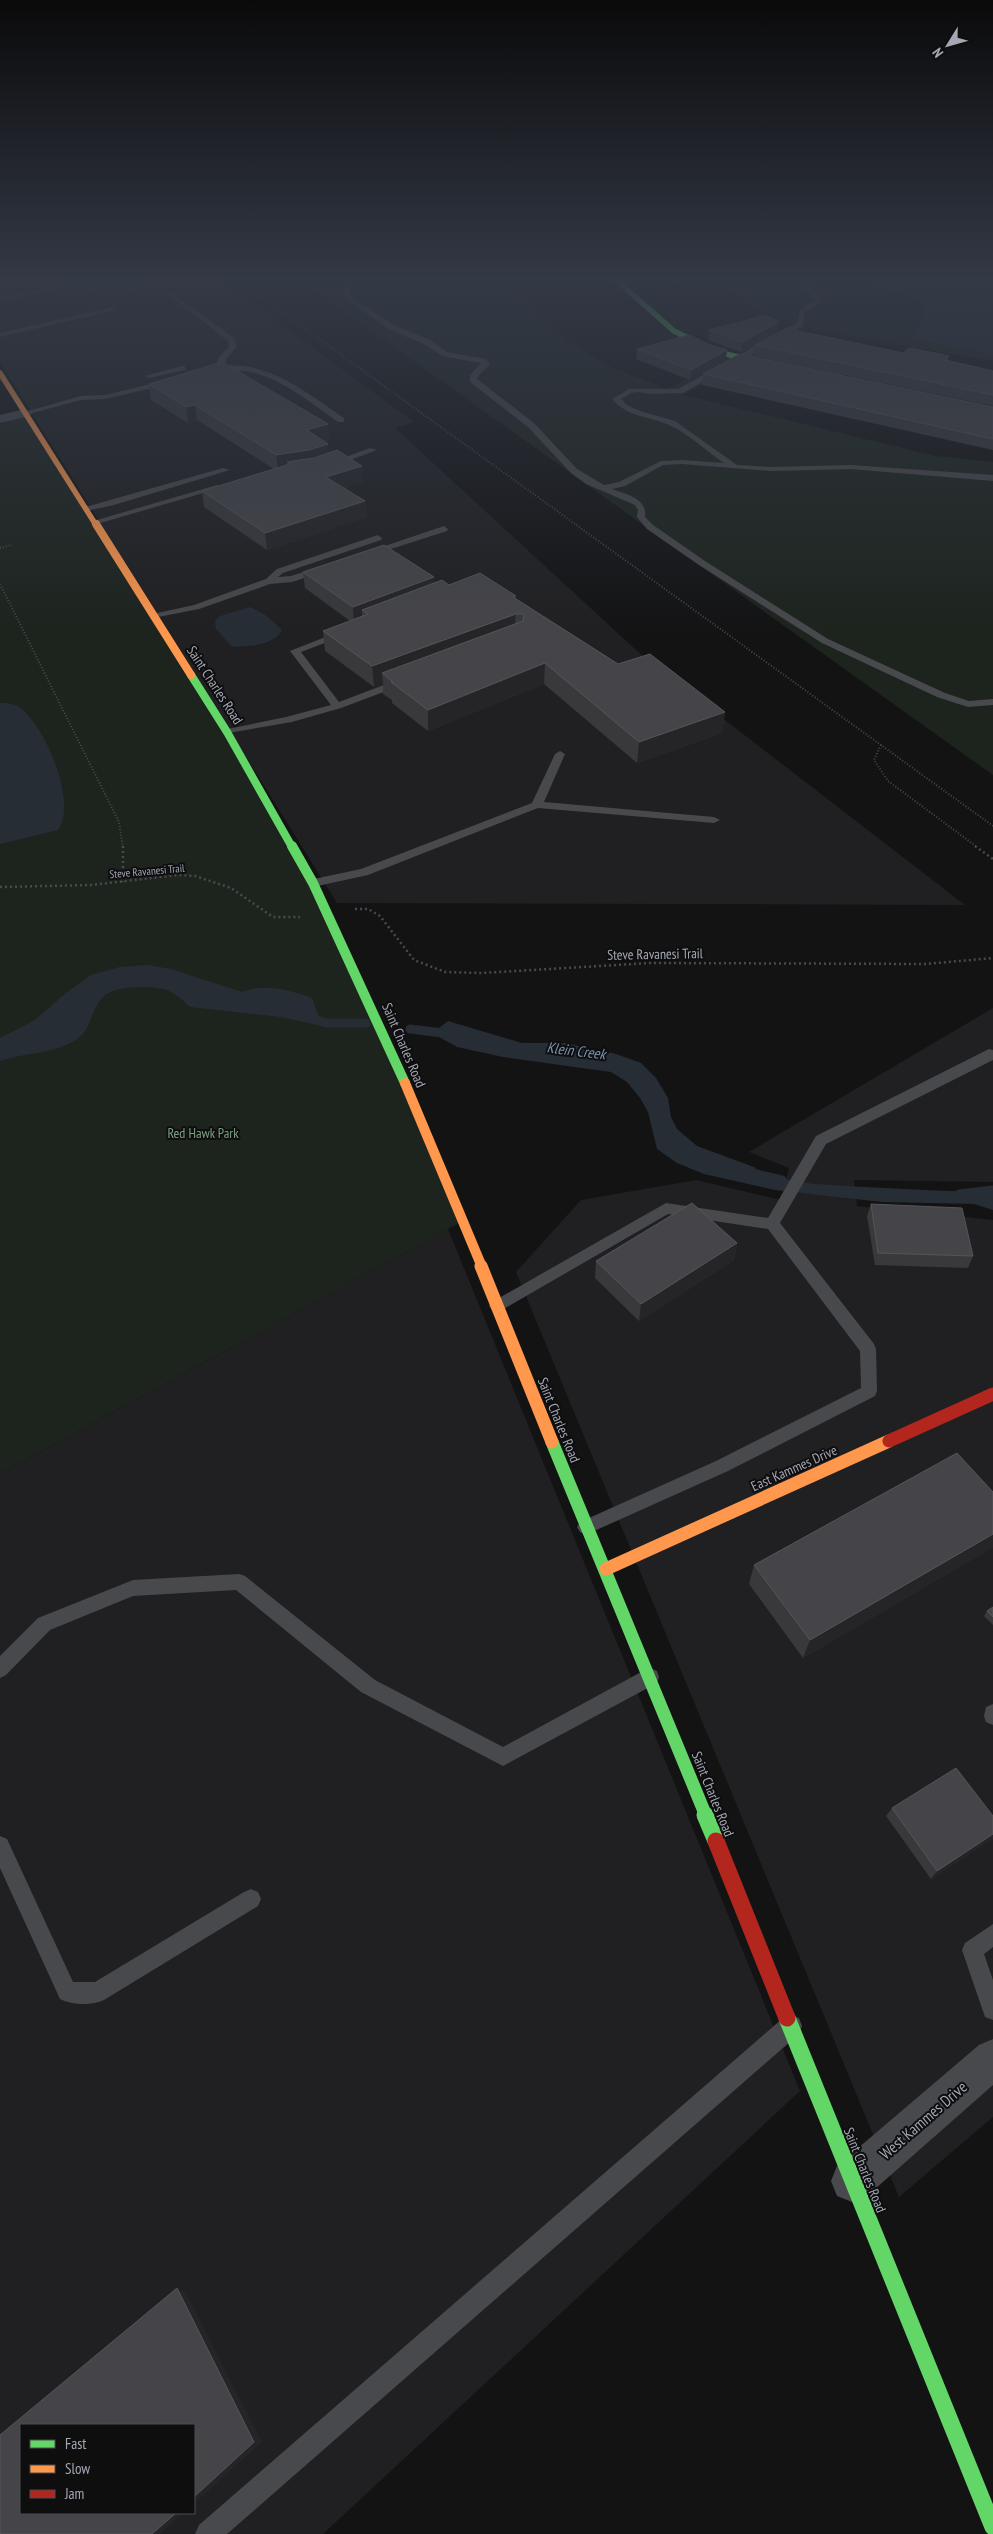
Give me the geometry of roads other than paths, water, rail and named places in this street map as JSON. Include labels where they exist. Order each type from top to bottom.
[{"type":"street","name":"Saint Charles Road","points":[[15,397],[227,732],[313,883],[382,1030],[462,1218],[586,1527],[606,1569],[993,2527]]},
{"type":"street","points":[[0,419],[25,413]]},
{"type":"street","name":"East Kammes Drive","points":[[606,1569],[993,1394]]},
{"type":"street","name":"West Kammes Drive","points":[[852,2181],[993,2059]]},
{"type":"lane","points":[[25,413],[81,398],[99,397]]},
{"type":"lane","points":[[305,397],[341,420]]},
{"type":"lane","points":[[495,397],[531,425],[574,471],[589,482],[638,503],[642,510],[641,517],[650,527],[702,563],[825,640],[941,695],[968,704],[993,702]]},
{"type":"lane","points":[[619,397],[616,399],[624,407],[637,413],[672,423],[735,467]]},
{"type":"lane","points":[[321,468],[373,450]]},
{"type":"lane","points":[[602,488],[622,484],[661,463],[682,462],[772,469],[851,467],[993,478]]},
{"type":"lane","points":[[86,508],[111,503],[226,470]]},
{"type":"lane","points":[[94,522],[226,486]]},
{"type":"lane","points":[[359,557],[444,529]]},
{"type":"lane","points":[[269,581],[280,571],[378,538]]},
{"type":"lane","points":[[152,615],[196,607],[269,581],[292,579],[330,566]]},
{"type":"lane","points":[[337,706],[295,650],[351,630]]},
{"type":"lane","points":[[227,732],[288,720],[337,706],[410,679]]},
{"type":"lane","points":[[537,805],[560,754]]},
{"type":"lane","points":[[313,883],[364,872],[537,805],[714,820]]},
{"type":"lane","points":[[772,1224],[821,1140],[990,1054],[993,1055]]},
{"type":"lane","points":[[497,1306],[666,1208],[772,1224],[868,1349],[869,1391],[722,1466],[586,1527]]},
{"type":"lane","points":[[0,1669],[44,1624],[133,1588],[240,1582],[368,1686],[503,1757],[650,1677]]},
{"type":"lane","points":[[0,1846],[67,1992],[98,1993],[251,1899]]},
{"type":"lane","points":[[993,1934],[972,1950],[993,2009]]},
{"type":"lane","points":[[208,2534],[791,2026]]},
{"type":"water","points":[[250,607],[267,616],[282,630],[279,635],[267,642],[252,646],[231,646],[216,629],[215,621],[220,616]]},
{"type":"water","points":[[0,703],[19,707],[29,716],[39,730],[56,765],[64,802],[63,818],[58,830],[0,844]]},
{"type":"water","points":[[147,965],[171,969],[242,992],[251,989],[268,988],[304,995],[312,998],[322,1026],[281,1017],[190,1007],[175,994],[163,989],[145,987],[125,988],[108,993],[103,997],[82,1035],[77,1039],[49,1051],[0,1061],[0,1038],[35,1020],[67,992],[91,975],[120,967]]},
{"type":"water","points":[[448,1021],[522,1043],[565,1043],[616,1054],[641,1063],[656,1078],[668,1098],[671,1117],[677,1129],[697,1146],[754,1167],[766,1179],[774,1183],[789,1180],[815,1184],[993,1193],[993,1210],[974,1204],[882,1202],[775,1190],[704,1174],[677,1163],[657,1149],[648,1112],[640,1098],[627,1082],[611,1072],[503,1057],[457,1047],[439,1037],[439,1028]]},
{"type":"waterway","name":"Klein Creek","points":[[309,1016],[325,1023],[366,1023]]},
{"type":"waterway","name":"Klein Creek","points":[[410,1029],[451,1034]]},
{"type":"waterway","name":"Klein Creek","points":[[752,1173],[782,1180]]},
{"type":"waterway","name":"Klein Creek","points":[[959,1194],[993,1190]]},
{"type":"park label","name":"Red Hawk Park","points":[[203,1133]]}]
